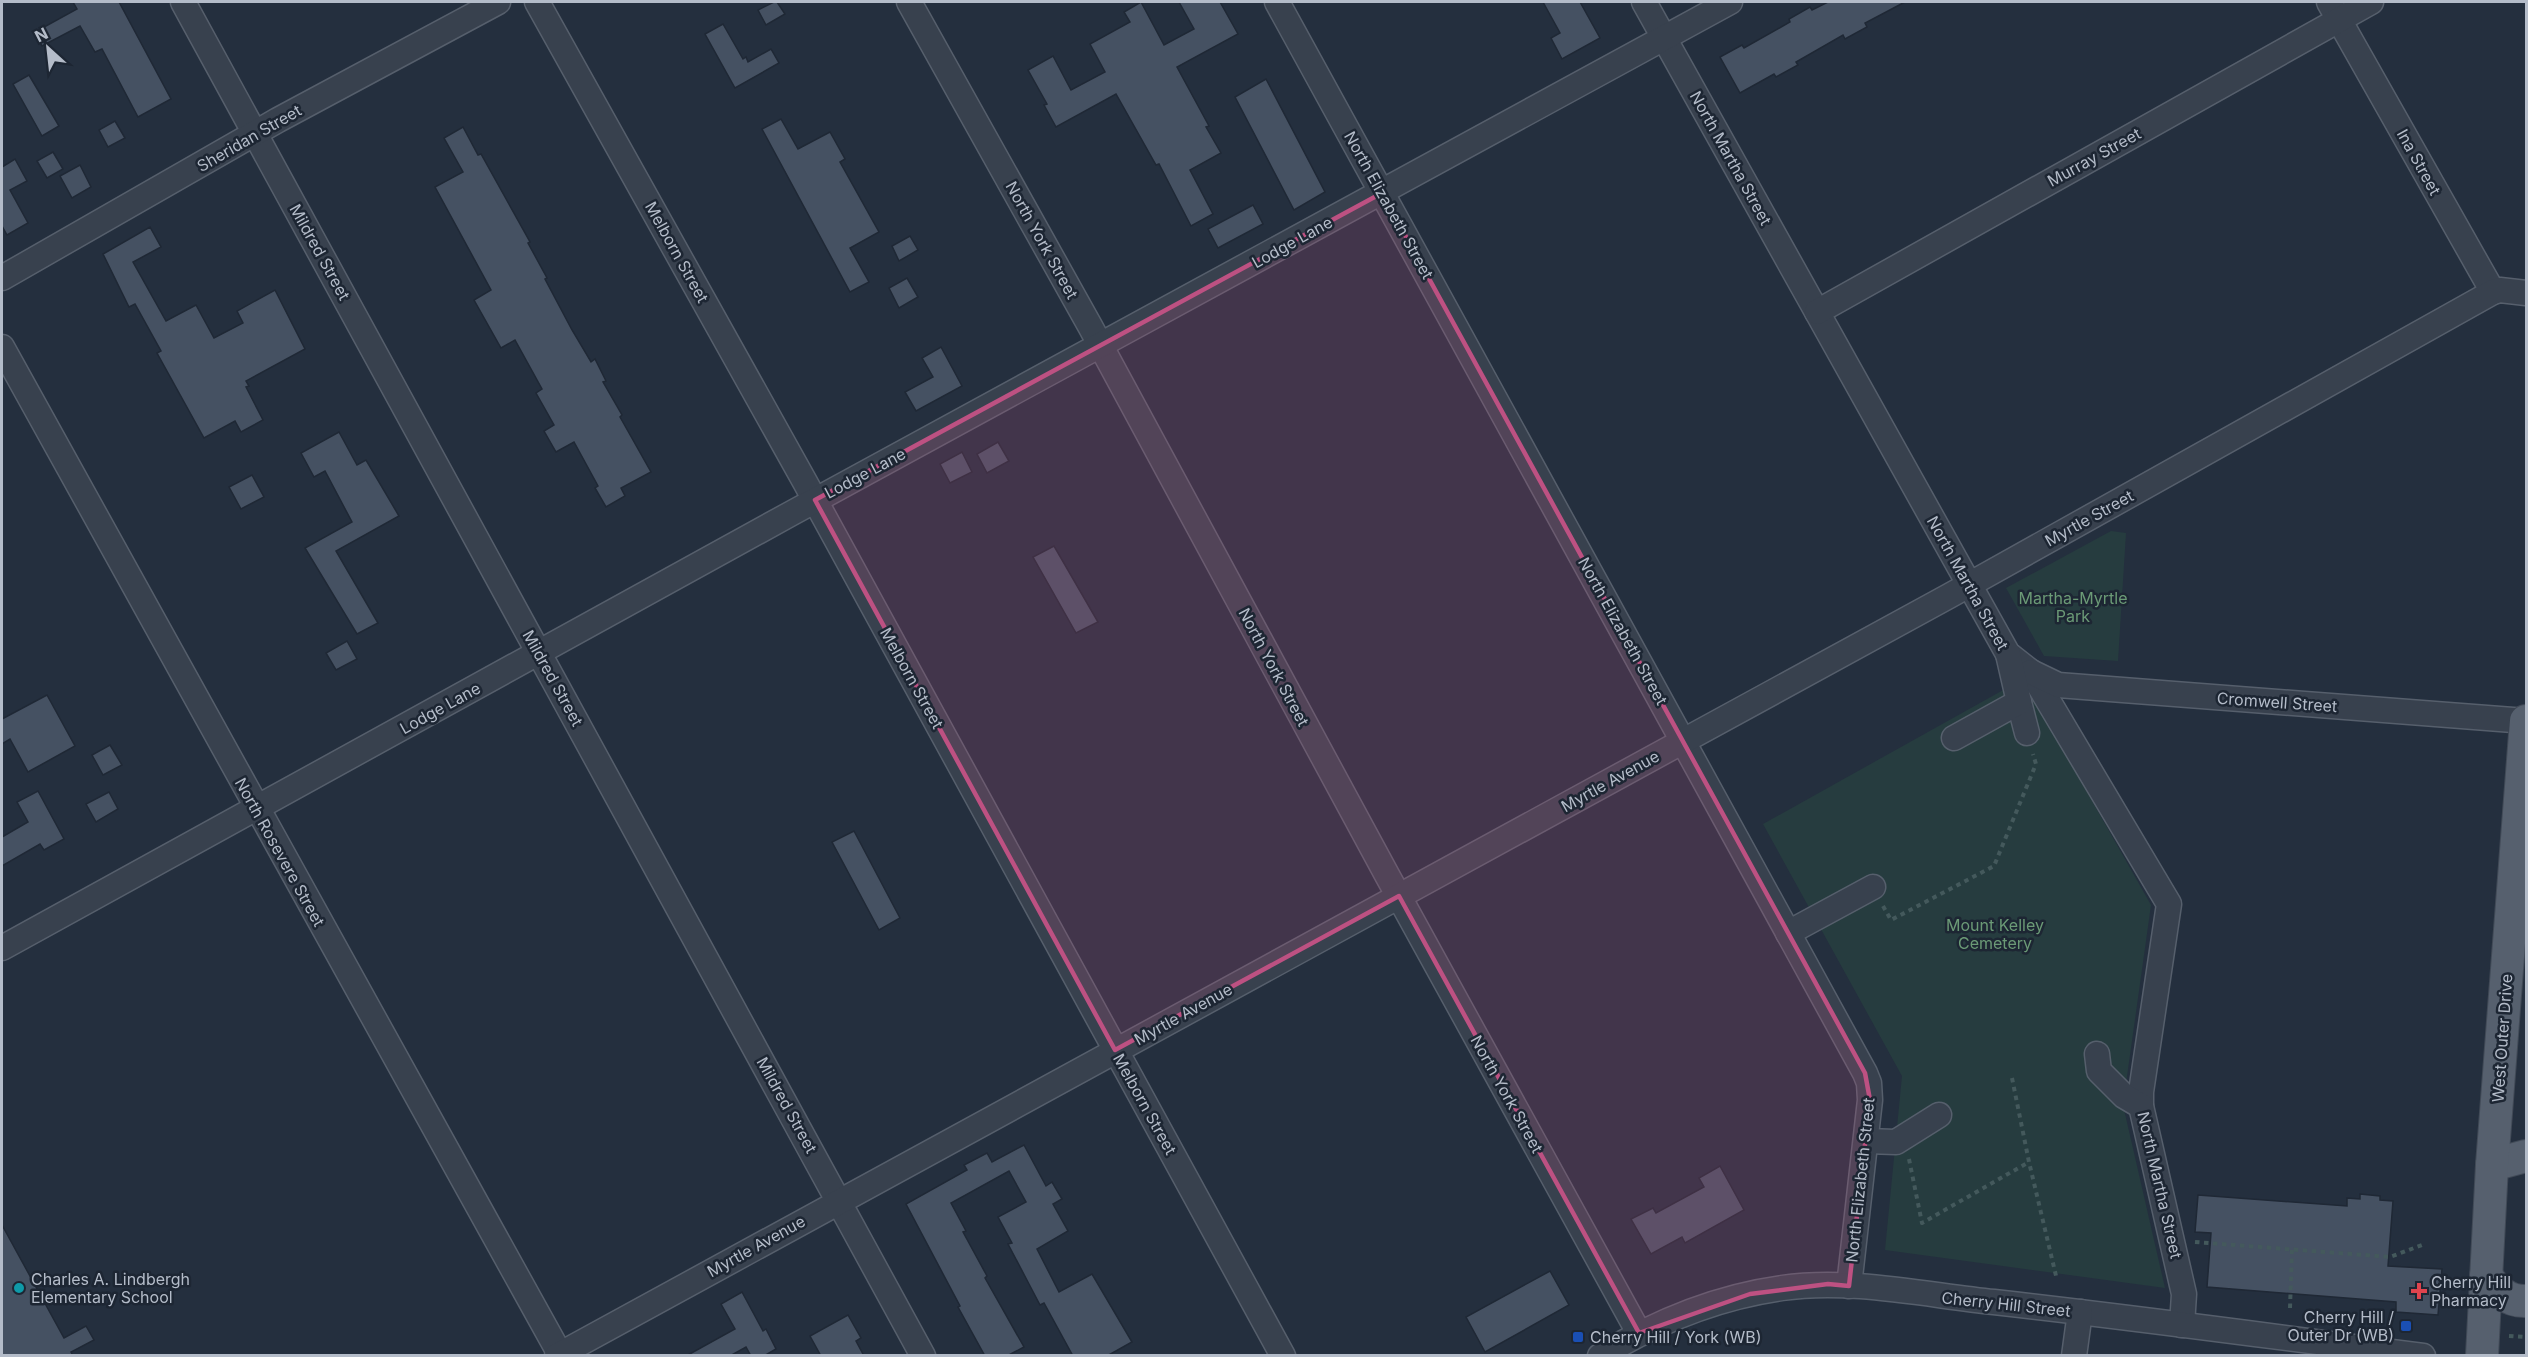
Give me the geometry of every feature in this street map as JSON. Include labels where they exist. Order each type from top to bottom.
[{"type":"main road","name":"West Outer Drive","points":[[2482,1356],[2492,1165],[2526,721]]},
{"type":"main road","points":[[2492,1165],[2526,1156]]},
{"type":"main road","points":[[2486,1276],[2506,1297],[2526,1301]]},
{"type":"street","name":"Mildred Street","points":[[183,2],[923,1356]]},
{"type":"street","name":"Sheridan Street","points":[[2,278],[256,134],[498,2]]},
{"type":"street","name":"Melborn Street","points":[[537,2],[814,500],[1283,1356]]},
{"type":"street","name":"North York Street","points":[[909,2],[1100,346],[1398,896],[1639,1333]]},
{"type":"street","name":"North Elizabeth Street","points":[[1277,2],[1869,1083],[1870,1100],[1866,1141],[1849,1286]]},
{"type":"street","name":"North Martha Street","points":[[1644,2],[2008,654],[2031,672],[2169,904],[2142,1080],[2141,1106],[2184,1294],[2182,1325]]},
{"type":"street","name":"Lodge Lane","points":[[2,948],[814,500],[1730,2]]},
{"type":"street","name":"Murray Street","points":[[1817,312],[2334,10],[2371,2]]},
{"type":"street","name":"Ina Street","points":[[2334,10],[2493,292]]},
{"type":"street","points":[[2493,292],[2500,290],[2526,293]]},
{"type":"street","name":"Myrtle Street","points":[[1683,741],[1969,585],[2493,292]]},
{"type":"street","name":"North Rosevere Street","points":[[2,347],[559,1355]]},
{"type":"street","points":[[2008,654],[2027,733]]},
{"type":"street","name":"Cromwell Street","points":[[2031,672],[2058,685],[2526,721]]},
{"type":"street","points":[[1954,738],[2019,702]]},
{"type":"street","name":"Myrtle Avenue","points":[[559,1355],[1683,741]]},
{"type":"street","points":[[1788,933],[1873,887]]},
{"type":"street","points":[[2097,1054],[2099,1071],[2124,1096],[2141,1106]]},
{"type":"street","points":[[1866,1141],[1896,1142],[1939,1115]]},
{"type":"street","name":"Cherry Hill Street","points":[[1609,1353],[1639,1333],[1688,1312],[1750,1294],[1782,1288],[1828,1284],[2080,1312],[2423,1356]]},
{"type":"street","points":[[2074,1356],[2080,1312]]},
{"type":"path","points":[[1873,887],[1891,920],[1994,866],[2036,764],[2027,733]]},
{"type":"path","points":[[2012,1078],[2056,1280]]},
{"type":"path","points":[[1905,1137],[1922,1223],[2029,1162]]},
{"type":"path","points":[[2191,1242],[2390,1257],[2422,1245]]},
{"type":"path","points":[[2290,1308],[2292,1250]]},
{"type":"path","points":[[2506,1335],[2526,1337]]},
{"type":"highlighted area","points":[[1382,193],[1865,1073],[1870,1100],[1849,1286],[1828,1284],[1750,1294],[1639,1333],[1399,896],[1115,1050],[815,500]]},
{"type":"green space","name":"Martha-Myrtle Park","points":[[2111,531],[2126,533],[2118,661],[2044,656],[2006,588]]},
{"type":"green space","name":"Mount Kelley Cemetery","points":[[2023,679],[2151,905],[2123,1105],[2165,1288],[1885,1250],[1902,1076],[1763,824]]},
{"type":"building","points":[[73,2],[119,2],[171,99],[138,117],[102,49],[95,52],[80,26],[42,46],[35,32],[77,9]]},
{"type":"building","points":[[777,2],[785,14],[766,25],[758,10]]},
{"type":"building","points":[[1141,2],[1164,45],[1194,29],[1179,2],[1220,2],[1238,34],[1177,67],[1221,153],[1190,170],[1213,214],[1191,226],[1159,164],[1156,165],[1116,94],[1056,127],[1044,105],[1047,104],[1028,70],[1053,56],[1071,90],[1105,72],[1090,44],[1130,22],[1124,12]]},
{"type":"building","points":[[1543,2],[1580,2],[1600,38],[1562,59],[1551,38],[1560,33]]},
{"type":"building","points":[[1828,2],[1905,2],[1865,23],[1867,27],[1845,39],[1843,35],[1796,62],[1798,65],[1776,77],[1774,74],[1740,93],[1720,57],[1742,45],[1744,48],[1790,22],[1789,19],[1810,7],[1812,10]]},
{"type":"building","points":[[723,24],[743,59],[746,57],[748,62],[771,49],[779,63],[735,88],[705,34]]},
{"type":"building","points":[[29,75],[59,126],[42,136],[13,84]]},
{"type":"building","points":[[1266,79],[1325,192],[1294,210],[1235,97]]},
{"type":"building","points":[[781,119],[798,149],[830,132],[845,159],[840,162],[879,232],[850,248],[869,282],[850,292],[762,129]]},
{"type":"building","points":[[115,121],[125,138],[108,147],[99,130]]},
{"type":"building","points":[[463,127],[478,155],[481,154],[530,242],[528,243],[547,278],[545,279],[572,330],[591,362],[595,359],[606,381],[603,382],[622,415],[620,417],[651,472],[621,488],[625,496],[606,507],[595,488],[598,486],[574,442],[556,452],[544,431],[554,425],[536,393],[542,389],[515,340],[501,348],[474,300],[491,290],[435,187],[463,172],[444,138]]},
{"type":"building","points":[[53,152],[63,169],[47,178],[37,161]]},
{"type":"building","points":[[15,159],[27,181],[10,190],[28,223],[7,235],[2,226],[2,167]]},
{"type":"building","points":[[80,165],[91,187],[72,198],[60,176]]},
{"type":"building","points":[[1253,205],[1263,224],[1218,248],[1208,229]]},
{"type":"building","points":[[150,227],[161,247],[133,262],[166,321],[196,305],[214,338],[243,323],[237,311],[275,290],[305,349],[246,381],[249,386],[246,387],[263,420],[241,432],[235,421],[204,438],[157,353],[161,351],[135,304],[129,307],[103,254]]},
{"type":"building","points":[[910,236],[918,250],[899,261],[892,246]]},
{"type":"building","points":[[907,278],[918,297],[899,308],[889,288]]},
{"type":"building","points":[[941,347],[962,386],[916,411],[905,392],[933,377],[922,358]]},
{"type":"building","points":[[339,432],[357,465],[366,460],[399,516],[336,551],[378,623],[357,634],[305,548],[352,522],[325,471],[314,477],[301,453]]},
{"type":"building","points":[[998,442],[1009,461],[987,473],[977,454]]},
{"type":"building","points":[[962,452],[972,472],[950,483],[940,464]]},
{"type":"building","points":[[252,475],[264,497],[241,509],[229,487]]},
{"type":"building","points":[[1054,546],[1098,622],[1076,633],[1033,557]]},
{"type":"building","points":[[347,641],[357,659],[336,670],[326,653]]},
{"type":"building","points":[[47,695],[75,746],[28,772],[10,739],[2,744],[2,719]]},
{"type":"building","points":[[110,745],[122,765],[103,775],[92,755]]},
{"type":"building","points":[[38,791],[64,839],[44,850],[40,844],[2,866],[2,837],[28,822],[17,802]]},
{"type":"building","points":[[109,792],[118,809],[96,822],[86,804]]},
{"type":"building","points":[[854,831],[900,918],[879,930],[832,842]]},
{"type":"building","points":[[1024,1145],[1046,1186],[1052,1182],[1062,1199],[1053,1204],[1068,1231],[1037,1249],[1059,1292],[1092,1274],[1132,1342],[1107,1356],[1073,1356],[1044,1303],[1040,1305],[1008,1244],[1012,1243],[998,1217],[1026,1202],[1009,1171],[951,1203],[966,1231],[963,1232],[987,1276],[985,1278],[1024,1347],[1007,1356],[985,1356],[906,1204],[967,1170],[964,1165],[987,1153],[992,1162]]},
{"type":"building","points":[[1720,1166],[1744,1210],[1685,1243],[1682,1237],[1651,1254],[1631,1219],[1653,1208],[1656,1213],[1704,1187],[1699,1178]]},
{"type":"building","points":[[2360,1194],[2380,1196],[2380,1200],[2393,1201],[2388,1266],[2442,1269],[2438,1315],[2396,1312],[2396,1302],[2207,1287],[2211,1233],[2195,1232],[2198,1195],[2347,1206],[2347,1198],[2360,1199]]},
{"type":"building","name":"Charles A. Lindbergh Elementary School","points":[[2,1225],[64,1338],[86,1326],[94,1340],[71,1352],[73,1356],[2,1356]]},
{"type":"building","points":[[1550,1271],[1569,1305],[1485,1352],[1466,1317]]},
{"type":"building","points":[[742,1292],[763,1331],[766,1329],[776,1349],[764,1356],[751,1356],[746,1347],[730,1356],[686,1356],[735,1329],[721,1304]]},
{"type":"building","points":[[848,1315],[861,1338],[856,1341],[864,1356],[821,1356],[810,1336]]},
{"type":"place","name":"Charles A. Lindbergh Elementary School","points":[[19,1288]]},
{"type":"place","name":"Cherry Hill Pharmacy","points":[[2419,1291]]},
{"type":"place","name":"Cherry Hill / Outer Dr (WB)","points":[[2406,1326]]},
{"type":"place","name":"Cherry Hill / York (WB)","points":[[1578,1337]]}]
